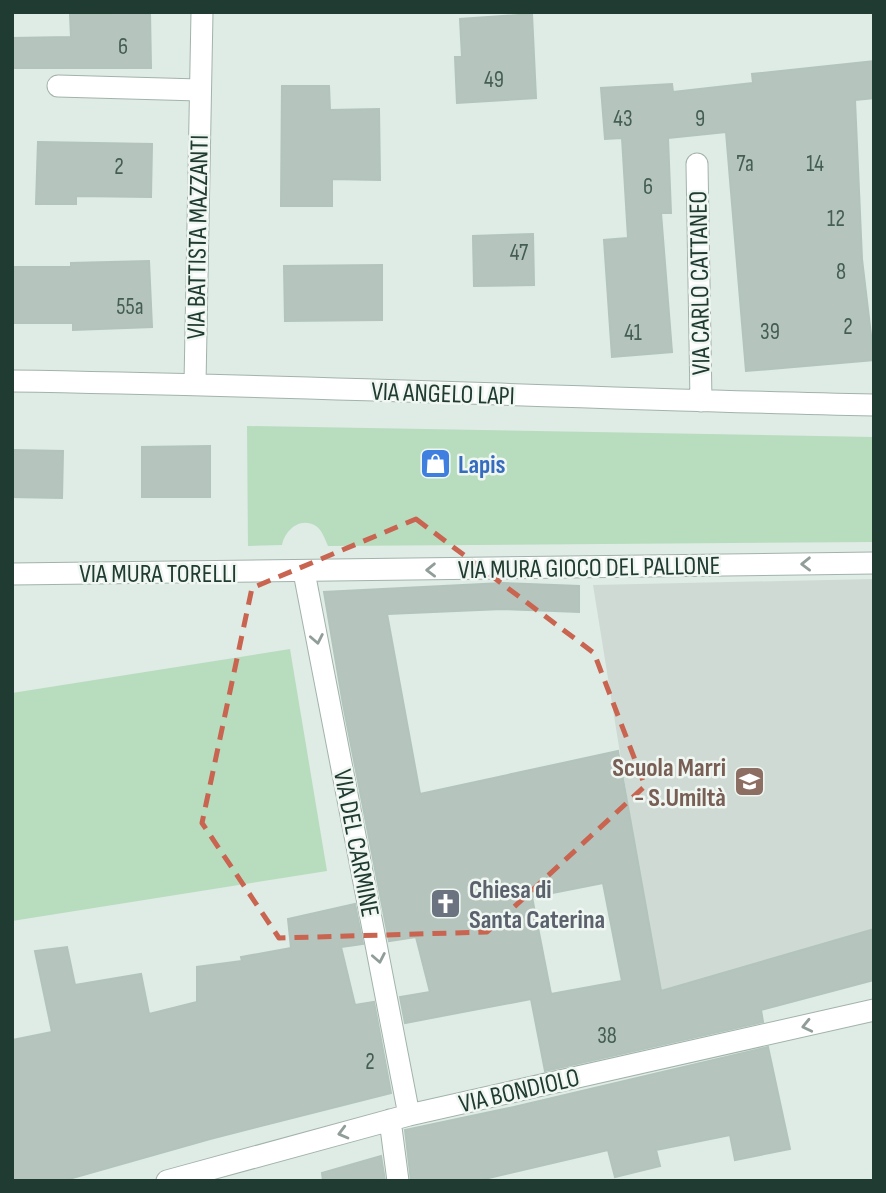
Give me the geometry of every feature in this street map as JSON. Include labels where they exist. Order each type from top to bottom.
[{"type":"street","name":"VIA BATTISTA MAZZANTI","points":[[195,384],[202,12]]},
{"type":"street","points":[[58,86],[200,90]]},
{"type":"street","name":"VIA CARLO CATTANEO","points":[[697,164],[701,401]]},
{"type":"street","name":"VIA ANGELO LAPI","points":[[12,381],[874,405]]},
{"type":"street","name":"VIA MURA GIOCO DEL PALLONE","points":[[304,572],[874,563]]},
{"type":"street","name":"VIA MURA TORELLI","points":[[12,574],[304,572]]},
{"type":"street","name":"VIA DEL CARMINE","points":[[304,572],[399,1118],[398,1181]]},
{"type":"street","name":"VIA BONDIOLO","points":[[167,1181],[399,1118],[874,1010]]},
{"type":"highlighted area","points":[[416,519],[594,653],[645,786],[487,932],[279,938],[202,823],[252,588]]},
{"type":"shaded area","name":"Scuola Marri - S.Umiltà","points":[[874,579],[874,979],[665,1033],[593,585]]},
{"type":"green space","points":[[247,426],[874,437],[874,542],[328,546],[318,528],[304,523],[294,526],[286,534],[282,545],[248,546]]},
{"type":"green space","points":[[290,649],[327,871],[12,921],[12,693]]},
{"type":"building","points":[[150,13],[151,68],[12,68],[12,38],[71,37],[70,14]]},
{"type":"building","points":[[532,14],[536,98],[457,103],[455,57],[462,57],[460,19]]},
{"type":"building","points":[[874,61],[874,98],[855,100],[862,259],[874,360],[746,371],[726,132],[668,138],[671,213],[661,213],[672,352],[612,357],[604,240],[628,238],[622,138],[605,139],[601,88],[672,84],[673,92],[753,83],[752,74]]},
{"type":"building","points":[[282,86],[329,86],[330,110],[379,109],[380,180],[332,179],[332,206],[281,206]]},
{"type":"building","points":[[38,142],[152,144],[151,197],[76,196],[76,204],[36,204]]},
{"type":"building","points":[[533,234],[534,285],[474,286],[473,236]]},
{"type":"building","points":[[149,261],[152,327],[73,330],[73,323],[12,323],[12,267],[71,267],[71,263]]},
{"type":"building","points":[[382,265],[382,320],[285,321],[284,266]]},
{"type":"building","points":[[210,446],[210,497],[142,497],[142,447]]},
{"type":"building","points":[[12,450],[63,451],[62,498],[12,497]]},
{"type":"building","points":[[503,583],[579,586],[579,612],[502,609],[387,614],[420,794],[618,751],[661,991],[874,929],[874,980],[761,1010],[763,1022],[545,1071],[531,999],[405,1023],[400,997],[430,992],[416,937],[389,941],[324,592]],"holes":[[[603,883],[622,981],[551,994],[532,897]]]},
{"type":"building","points":[[355,904],[363,944],[341,947],[355,1005],[374,1002],[391,1093],[210,1139],[62,1181],[12,1181],[12,1040],[52,1032],[35,951],[67,947],[75,985],[141,974],[149,1014],[197,1002],[197,967],[242,961],[241,957],[291,948],[288,919]]},
{"type":"building","points":[[768,1047],[790,1149],[735,1160],[730,1135],[656,1150],[660,1166],[615,1177],[608,1150],[476,1181],[411,1181],[405,1130]]},
{"type":"building","points":[[381,1156],[385,1181],[323,1181],[322,1173]]},
{"type":"place","name":"Lapis","points":[[435,464]]},
{"type":"place","name":"Scuola Marri - S.Umiltà","points":[[749,782]]},
{"type":"place","name":"Chiesa di Santa Caterina","points":[[446,904]]}]
